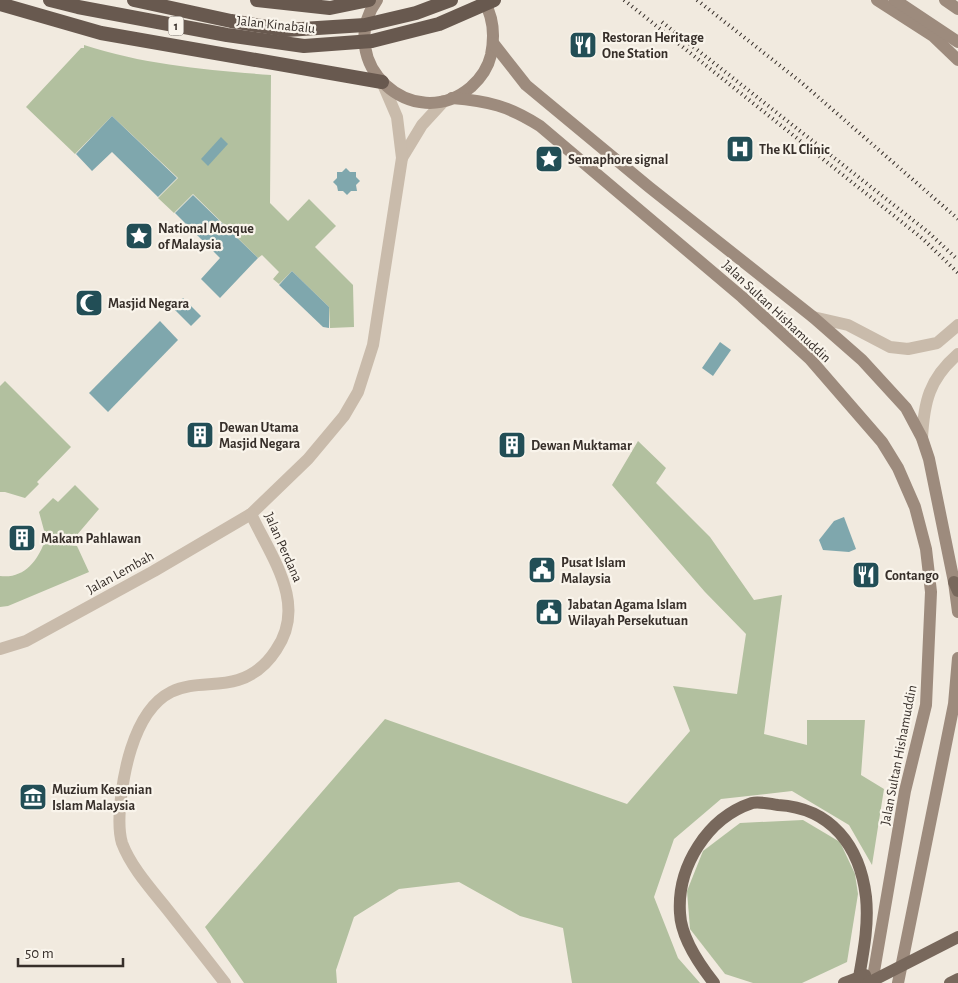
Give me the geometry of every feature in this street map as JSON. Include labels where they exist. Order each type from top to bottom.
[{"type":"highway","name":"Jalan Kinabalu","points":[[50,0],[227,35],[304,46],[372,41],[439,24],[494,0]]},
{"type":"highway","name":"Jalan Kinabalu","points":[[134,0],[231,21],[286,30],[365,25],[416,13],[451,0]]},
{"type":"highway","points":[[257,0],[330,8],[370,0]]},
{"type":"highway","points":[[0,4],[101,33],[382,82]]},
{"type":"main road","points":[[377,0],[368,17],[364,40],[369,63],[382,82]]},
{"type":"main road","points":[[448,100],[465,92],[484,73],[489,62],[493,43],[491,17],[483,0]]},
{"type":"main road","points":[[877,0],[933,36],[958,60]]},
{"type":"main road","points":[[895,0],[958,42]]},
{"type":"main road","points":[[945,0],[958,9]]},
{"type":"main road","name":"Jalan Sultan Hishamuddin","points":[[493,43],[526,85],[542,99],[813,317],[862,360],[889,389],[915,421],[922,438],[956,586],[958,612]]},
{"type":"main road","name":"Jalan Sultan Hishamuddin","points":[[382,82],[405,98],[431,102],[448,100],[492,103],[520,114],[540,126],[736,291],[810,359],[866,421],[898,468],[914,507],[926,548],[931,592],[931,631],[926,705],[905,791],[870,983]]},
{"type":"main road","points":[[898,983],[954,704],[958,658]]},
{"type":"main road","points":[[714,983],[692,953],[680,914],[683,877],[699,842],[722,819],[753,803],[786,805],[819,815],[844,836],[858,865],[866,896],[866,933],[858,983]]},
{"type":"main road","points":[[870,983],[922,954],[958,937]]},
{"type":"main road","points":[[844,983],[922,954]]},
{"type":"main road","points":[[950,983],[958,979]]},
{"type":"street","name":"Jalan Perdana","points":[[226,983],[146,884],[122,842],[120,821],[124,778],[134,737],[144,717],[156,703],[169,693],[184,687],[225,683],[247,677],[266,663],[285,634],[290,610],[287,590],[251,514],[318,448],[344,416],[358,392],[373,345],[402,158],[396,117],[382,82]]},
{"type":"street","name":"Jalan Perdana","points":[[402,158],[422,125],[448,100]]},
{"type":"street","points":[[813,317],[848,325],[890,347],[917,349],[937,343],[958,325]]},
{"type":"street","points":[[922,438],[926,398],[937,377],[953,358]]},
{"type":"street","name":"Jalan Lembah","points":[[0,649],[26,641],[154,572],[251,514]]},
{"type":"green space","points":[[84,45],[153,62],[200,69],[271,75],[270,203],[288,221],[309,199],[336,226],[315,247],[353,285],[354,327],[330,328],[329,307],[292,271],[279,284],[273,279],[279,272],[262,255],[258,258],[193,194],[174,213],[158,198],[178,178],[112,116],[75,154],[26,107],[81,48],[84,48]]},
{"type":"green space","points":[[5,381],[71,447],[37,482],[39,484],[25,498],[0,492],[0,386]]},
{"type":"green space","points":[[638,441],[666,468],[656,483],[710,537],[754,600],[782,595],[764,734],[807,745],[807,720],[865,720],[861,775],[884,789],[872,865],[849,825],[792,791],[721,799],[674,839],[654,897],[678,958],[700,983],[572,983],[563,928],[520,916],[459,882],[399,889],[354,917],[336,970],[337,983],[244,983],[205,927],[385,719],[627,804],[690,731],[673,686],[737,694],[746,634],[705,592],[612,485]]},
{"type":"green space","points":[[75,485],[99,509],[76,536],[45,534],[39,512],[53,498],[58,502]]},
{"type":"green space","points":[[44,543],[77,546],[89,572],[8,606],[0,607],[0,576],[16,575],[28,568],[37,557]]},
{"type":"green space","points":[[803,820],[840,842],[855,874],[858,894],[847,962],[802,983],[753,983],[725,974],[690,929],[687,891],[703,851],[740,823]]},
{"type":"water","points":[[112,116],[177,178],[158,197],[112,152],[92,171],[76,154]]},
{"type":"water","points":[[221,137],[228,144],[208,166],[201,159]]},
{"type":"water","points":[[346,168],[350,172],[356,172],[356,177],[360,181],[356,185],[357,191],[351,191],[347,195],[343,191],[338,191],[337,186],[333,182],[337,178],[337,172],[342,172]]},
{"type":"water","points":[[193,195],[258,258],[220,298],[201,279],[220,258],[175,213]]},
{"type":"water","points":[[292,271],[329,307],[329,328],[323,327],[279,285]]},
{"type":"water","points":[[183,298],[201,316],[191,326],[173,308]]},
{"type":"water","points":[[160,321],[178,340],[108,412],[89,393]]},
{"type":"water","points":[[720,342],[731,350],[713,376],[702,368]]},
{"type":"water","points":[[844,517],[856,549],[849,552],[823,550],[819,540],[834,521]]},
{"type":"railway","points":[[624,0],[923,239],[958,273]]},
{"type":"railway","points":[[697,0],[802,83],[958,219]]},
{"type":"railway","points":[[662,22],[928,232],[958,260]]},
{"type":"place","name":"Restoran Heritage One Station","points":[[583,45]]},
{"type":"place","name":"The KL Clinic","points":[[740,149]]},
{"type":"place","name":"Semaphore signal","points":[[549,159]]},
{"type":"place","name":"National Mosque of Malaysia","points":[[139,236]]},
{"type":"place","name":"Masjid Negara","points":[[89,303]]},
{"type":"place","name":"Dewan Utama Masjid Negara","points":[[200,435]]},
{"type":"place","name":"Dewan Muktamar","points":[[512,445]]},
{"type":"place","name":"Makam Pahlawan","points":[[22,538]]},
{"type":"place","name":"Pusat Islam Malaysia","points":[[542,570]]},
{"type":"place","name":"Contango","points":[[866,575]]},
{"type":"place","name":"Jabatan Agama Islam Wilayah Persekutuan","points":[[549,612]]},
{"type":"place","name":"Muzium Kesenian Islam Malaysia","points":[[33,797]]}]
